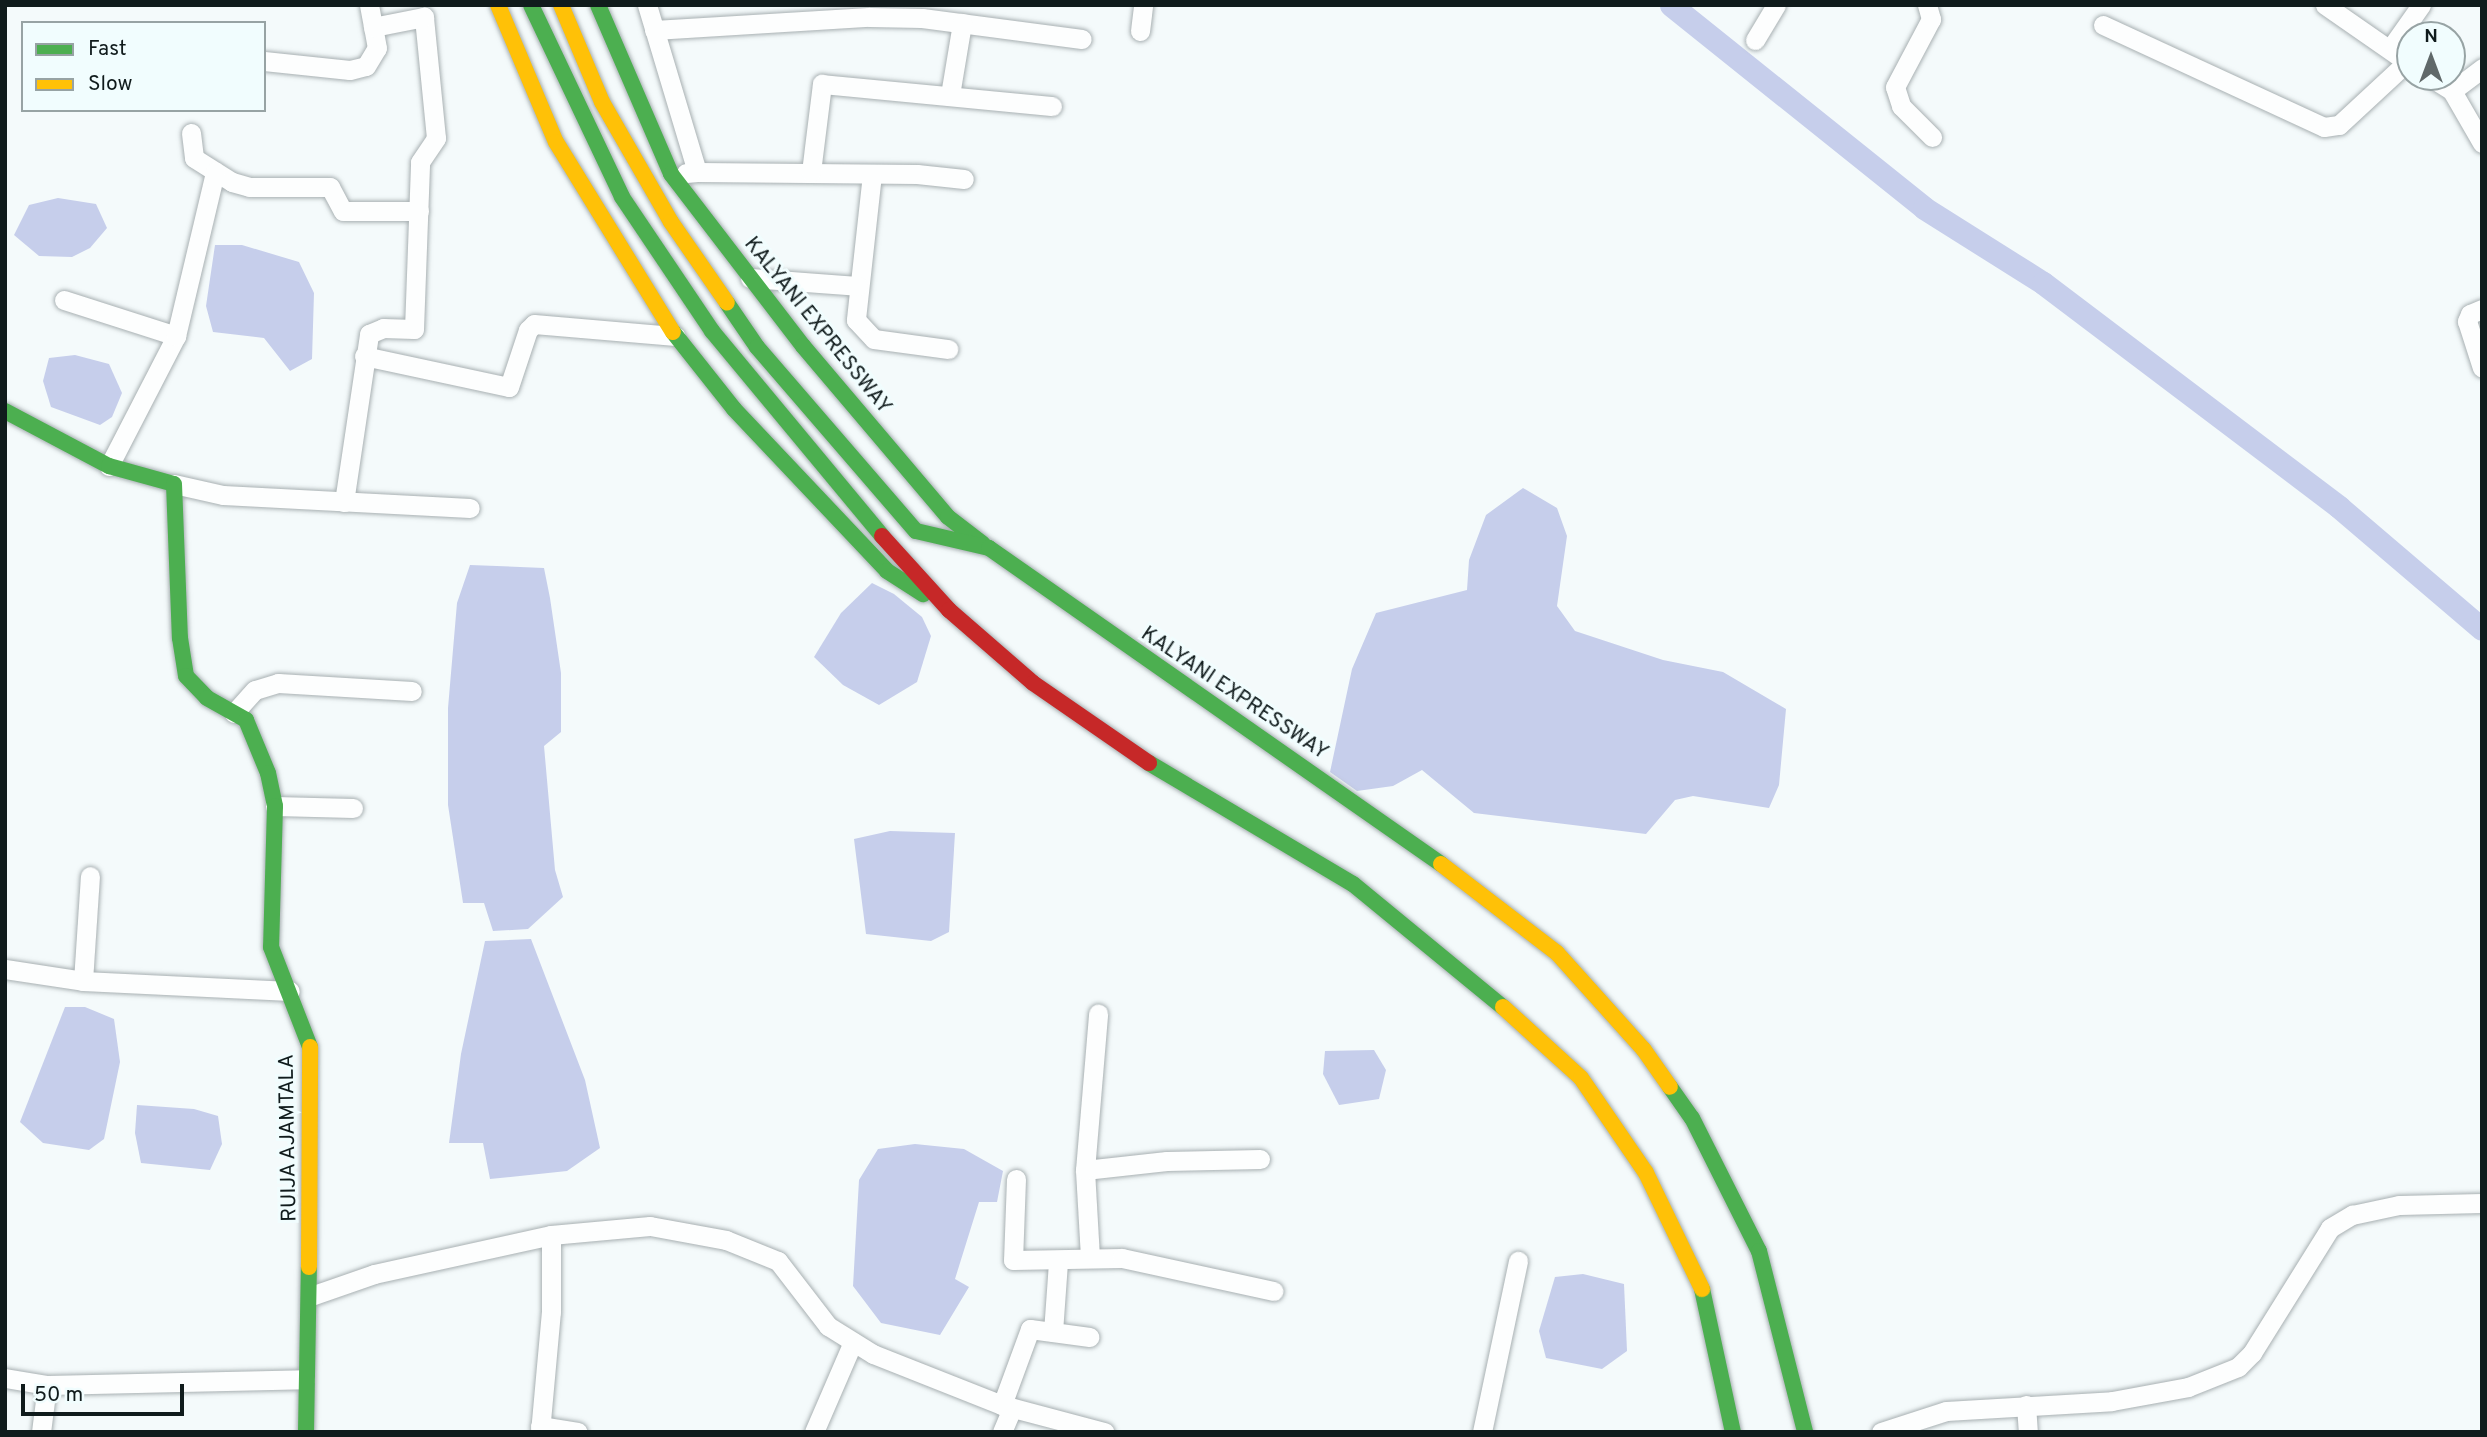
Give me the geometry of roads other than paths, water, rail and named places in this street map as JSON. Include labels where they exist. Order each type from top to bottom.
[{"type":"main road","points":[[498,5],[556,142],[675,336],[734,409],[887,570],[949,610]]},
{"type":"main road","points":[[531,5],[622,197],[712,331],[864,516],[949,610],[1032,683],[1138,756],[1353,884],[1458,966],[1581,1078],[1646,1173],[1702,1290],[1733,1432]]},
{"type":"main road","points":[[561,5],[602,102],[671,222],[757,348],[916,531],[989,548]]},
{"type":"main road","name":"KALYANI EXPRESSWAY","points":[[598,5],[671,174],[750,278],[948,517],[1396,829],[1557,953],[1644,1051],[1692,1118],[1759,1251],[1805,1432]]},
{"type":"main road","points":[[5,411],[109,466],[174,484]]},
{"type":"main road","name":"RUIJA AJAMTALA","points":[[174,484],[180,638],[186,676],[207,698],[246,720],[268,773],[275,806],[271,947],[313,1054],[311,1296],[305,1378],[306,1432]]},
{"type":"street","points":[[266,61],[350,70],[366,66],[377,48],[369,5]]},
{"type":"street","points":[[648,5],[697,172]]},
{"type":"street","points":[[1140,31],[1143,5]]},
{"type":"street","points":[[1755,40],[1776,5]]},
{"type":"street","points":[[1927,5],[1931,19],[1895,87],[1901,106],[1931,137]]},
{"type":"street","points":[[2325,5],[2396,54]]},
{"type":"street","points":[[2390,49],[2421,5]]},
{"type":"street","points":[[654,30],[923,12],[962,23],[1082,38]]},
{"type":"street","points":[[344,502],[364,356],[374,330],[414,329],[420,162],[436,138],[424,17],[373,27]]},
{"type":"street","points":[[950,95],[962,23]]},
{"type":"street","points":[[2103,25],[2323,127],[2339,125],[2396,74]]},
{"type":"street","points":[[2466,80],[2482,68]]},
{"type":"street","points":[[811,172],[822,84],[1052,106]]},
{"type":"street","points":[[2453,91],[2482,144]]},
{"type":"street","points":[[191,133],[194,158],[215,172],[249,187],[330,187],[343,211],[419,211]]},
{"type":"street","points":[[109,466],[176,336],[215,172]]},
{"type":"street","points":[[671,174],[811,172],[964,179]]},
{"type":"street","points":[[872,174],[856,320],[861,331],[874,339],[948,349]]},
{"type":"street","points":[[750,278],[858,286]]},
{"type":"street","points":[[65,300],[176,336]]},
{"type":"street","points":[[2482,309],[2470,314],[2467,321],[2482,368]]},
{"type":"street","points":[[364,356],[509,387],[528,330],[534,324],[675,336]]},
{"type":"street","points":[[174,484],[223,495],[470,508]]},
{"type":"street","points":[[234,713],[255,690],[278,683],[412,691]]},
{"type":"street","points":[[275,806],[353,808]]},
{"type":"street","points":[[83,981],[90,876]]},
{"type":"street","points":[[5,969],[83,981],[290,990]]},
{"type":"street","points":[[1090,1257],[1085,1170],[1098,1014]]},
{"type":"street","points":[[1085,1170],[1167,1161],[1260,1159]]},
{"type":"street","points":[[1016,1179],[1010,1256],[1025,1264],[1090,1257],[1122,1258],[1273,1291]]},
{"type":"street","points":[[1881,1432],[1946,1411],[2148,1395],[2188,1387],[2238,1367],[2252,1353],[2330,1228],[2352,1215],[2399,1205],[2482,1203]]},
{"type":"street","points":[[311,1296],[374,1273],[551,1235],[650,1226],[726,1240],[778,1261],[828,1326],[853,1342],[1007,1406],[1099,1431]]},
{"type":"street","points":[[551,1235],[551,1312],[540,1429],[578,1432]]},
{"type":"street","points":[[1482,1432],[1518,1261]]},
{"type":"street","points":[[1053,1332],[1058,1262]]},
{"type":"street","points":[[1002,1432],[1007,1406],[1031,1329],[1089,1337]]},
{"type":"street","points":[[814,1432],[853,1342]]},
{"type":"street","points":[[5,1378],[47,1385],[305,1378]]},
{"type":"street","points":[[41,1432],[47,1385]]},
{"type":"street","points":[[2026,1405],[2028,1432]]},
{"type":"water","points":[[58,198],[96,204],[107,228],[90,248],[72,257],[39,256],[14,235],[29,205]]},
{"type":"water","points":[[215,245],[242,245],[299,262],[314,293],[312,359],[290,371],[264,338],[213,332],[206,306]]},
{"type":"water","points":[[75,355],[109,364],[122,393],[112,417],[100,425],[51,407],[43,381],[49,358]]},
{"type":"water","points":[[1523,488],[1557,508],[1567,536],[1557,606],[1575,631],[1663,660],[1723,672],[1786,709],[1779,785],[1769,808],[1693,796],[1675,800],[1646,834],[1474,813],[1422,770],[1393,786],[1357,791],[1330,772],[1352,669],[1376,613],[1467,590],[1469,560],[1486,515]]},
{"type":"water","points":[[470,565],[544,568],[550,598],[561,673],[561,732],[544,746],[555,870],[563,897],[528,929],[493,931],[484,903],[463,903],[448,805],[448,708],[457,603]]},
{"type":"water","points":[[872,583],[894,594],[922,617],[931,636],[917,682],[879,705],[843,685],[814,657],[841,613]]},
{"type":"water","points":[[890,831],[955,833],[949,932],[931,941],[866,934],[854,839]]},
{"type":"water","points":[[531,939],[585,1080],[600,1148],[567,1171],[490,1179],[483,1143],[449,1143],[461,1054],[485,941]]},
{"type":"water","points":[[65,1007],[85,1007],[114,1019],[120,1062],[104,1139],[89,1150],[43,1143],[20,1122]]},
{"type":"water","points":[[1374,1050],[1386,1070],[1379,1099],[1339,1105],[1323,1074],[1325,1051]]},
{"type":"water","points":[[137,1105],[194,1109],[218,1116],[222,1144],[210,1170],[141,1163],[135,1133]]},
{"type":"water","points":[[915,1144],[964,1149],[1003,1171],[997,1202],[979,1202],[955,1279],[969,1287],[940,1335],[881,1323],[853,1286],[859,1180],[878,1149]]},
{"type":"water","points":[[1583,1274],[1624,1284],[1627,1351],[1602,1369],[1546,1358],[1539,1331],[1555,1277]]},
{"type":"waterway","points":[[1671,5],[1924,208],[2043,283],[2339,507],[2482,629]]}]
